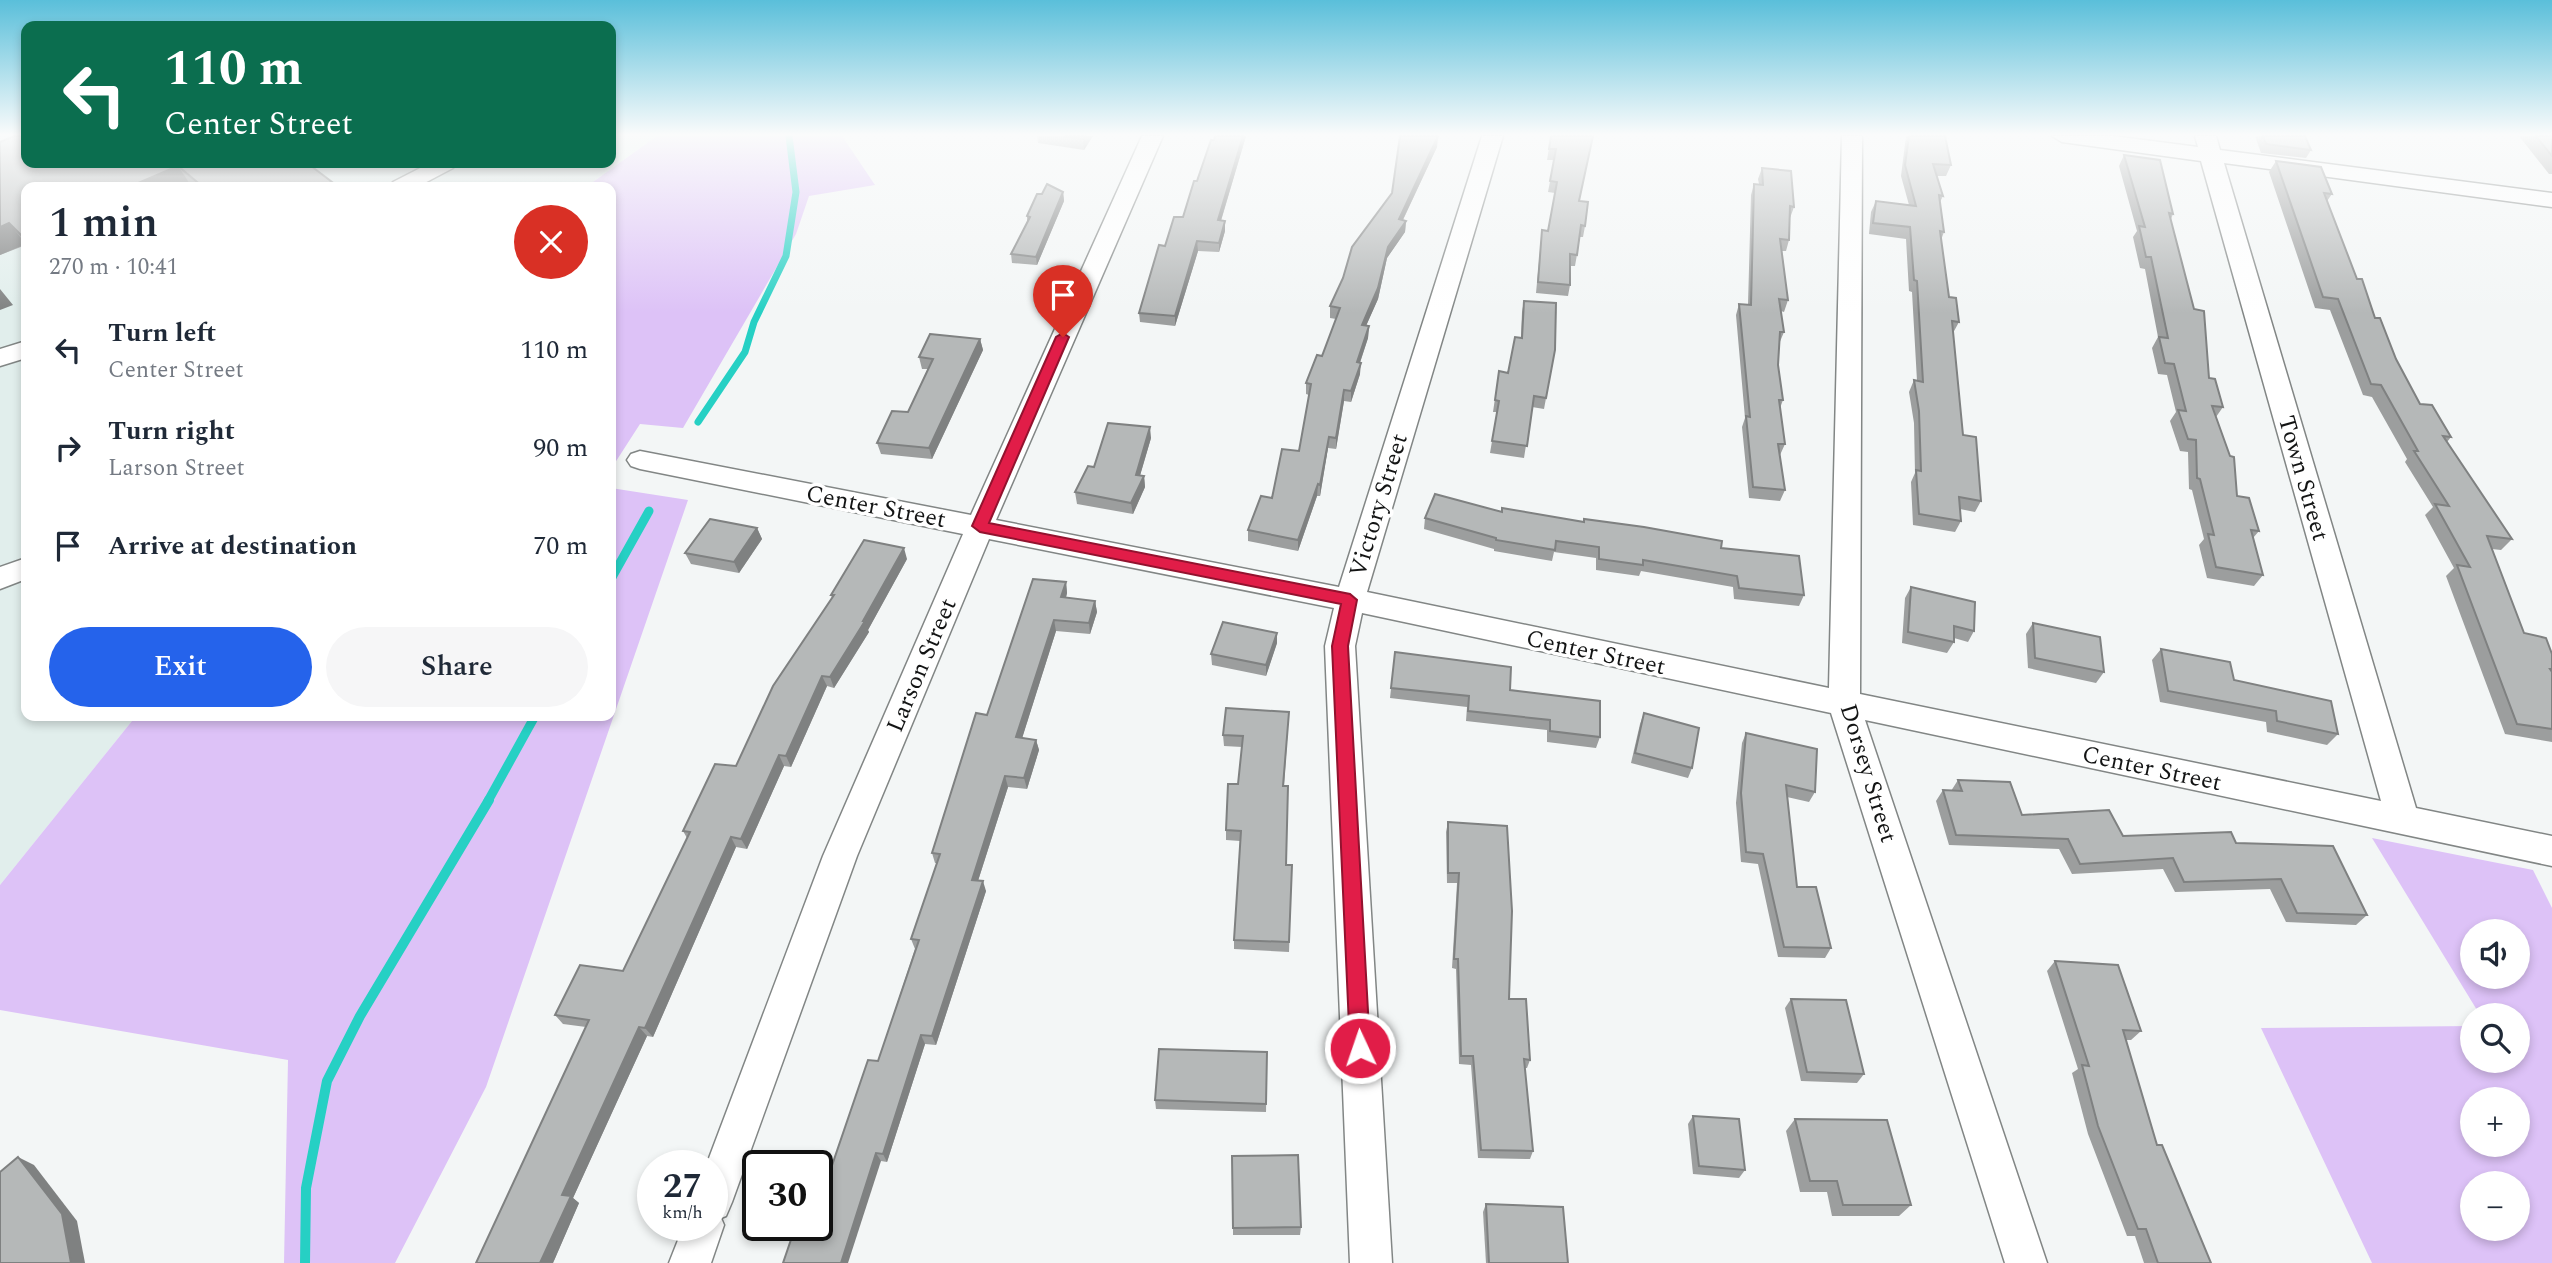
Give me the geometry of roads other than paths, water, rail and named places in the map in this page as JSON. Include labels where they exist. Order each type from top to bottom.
[{"type":"street","name":"Larson Street","points":[[728,1159],[840,856],[980,526],[1127,195]]},
{"type":"street","name":"Victory Street","points":[[1371,1263],[1340,646],[1350,600],[1475,195]]},
{"type":"street","name":"Dorsey Street","points":[[1851,195],[1844,705],[2026,1263]]},
{"type":"street","name":"Town Street","points":[[2222,195],[2403,820]]},
{"type":"street","points":[[2520,195],[2552,200]]},
{"type":"street","points":[[0,358],[21,351]]},
{"type":"street","name":"Center Street","points":[[640,460],[1350,600],[2552,851]]},
{"type":"street","points":[[0,578],[21,570]]},
{"type":"street","points":[[690,1263],[698,1241]]},
{"type":"waterway","points":[[698,422],[745,352],[754,322],[786,256],[796,195]]},
{"type":"waterway","points":[[616,570],[649,511]]},
{"type":"waterway","points":[[488,801],[532,721]]},
{"type":"waterway","points":[[305,1263],[306,1188],[327,1081],[360,1016],[489,800]]}]
